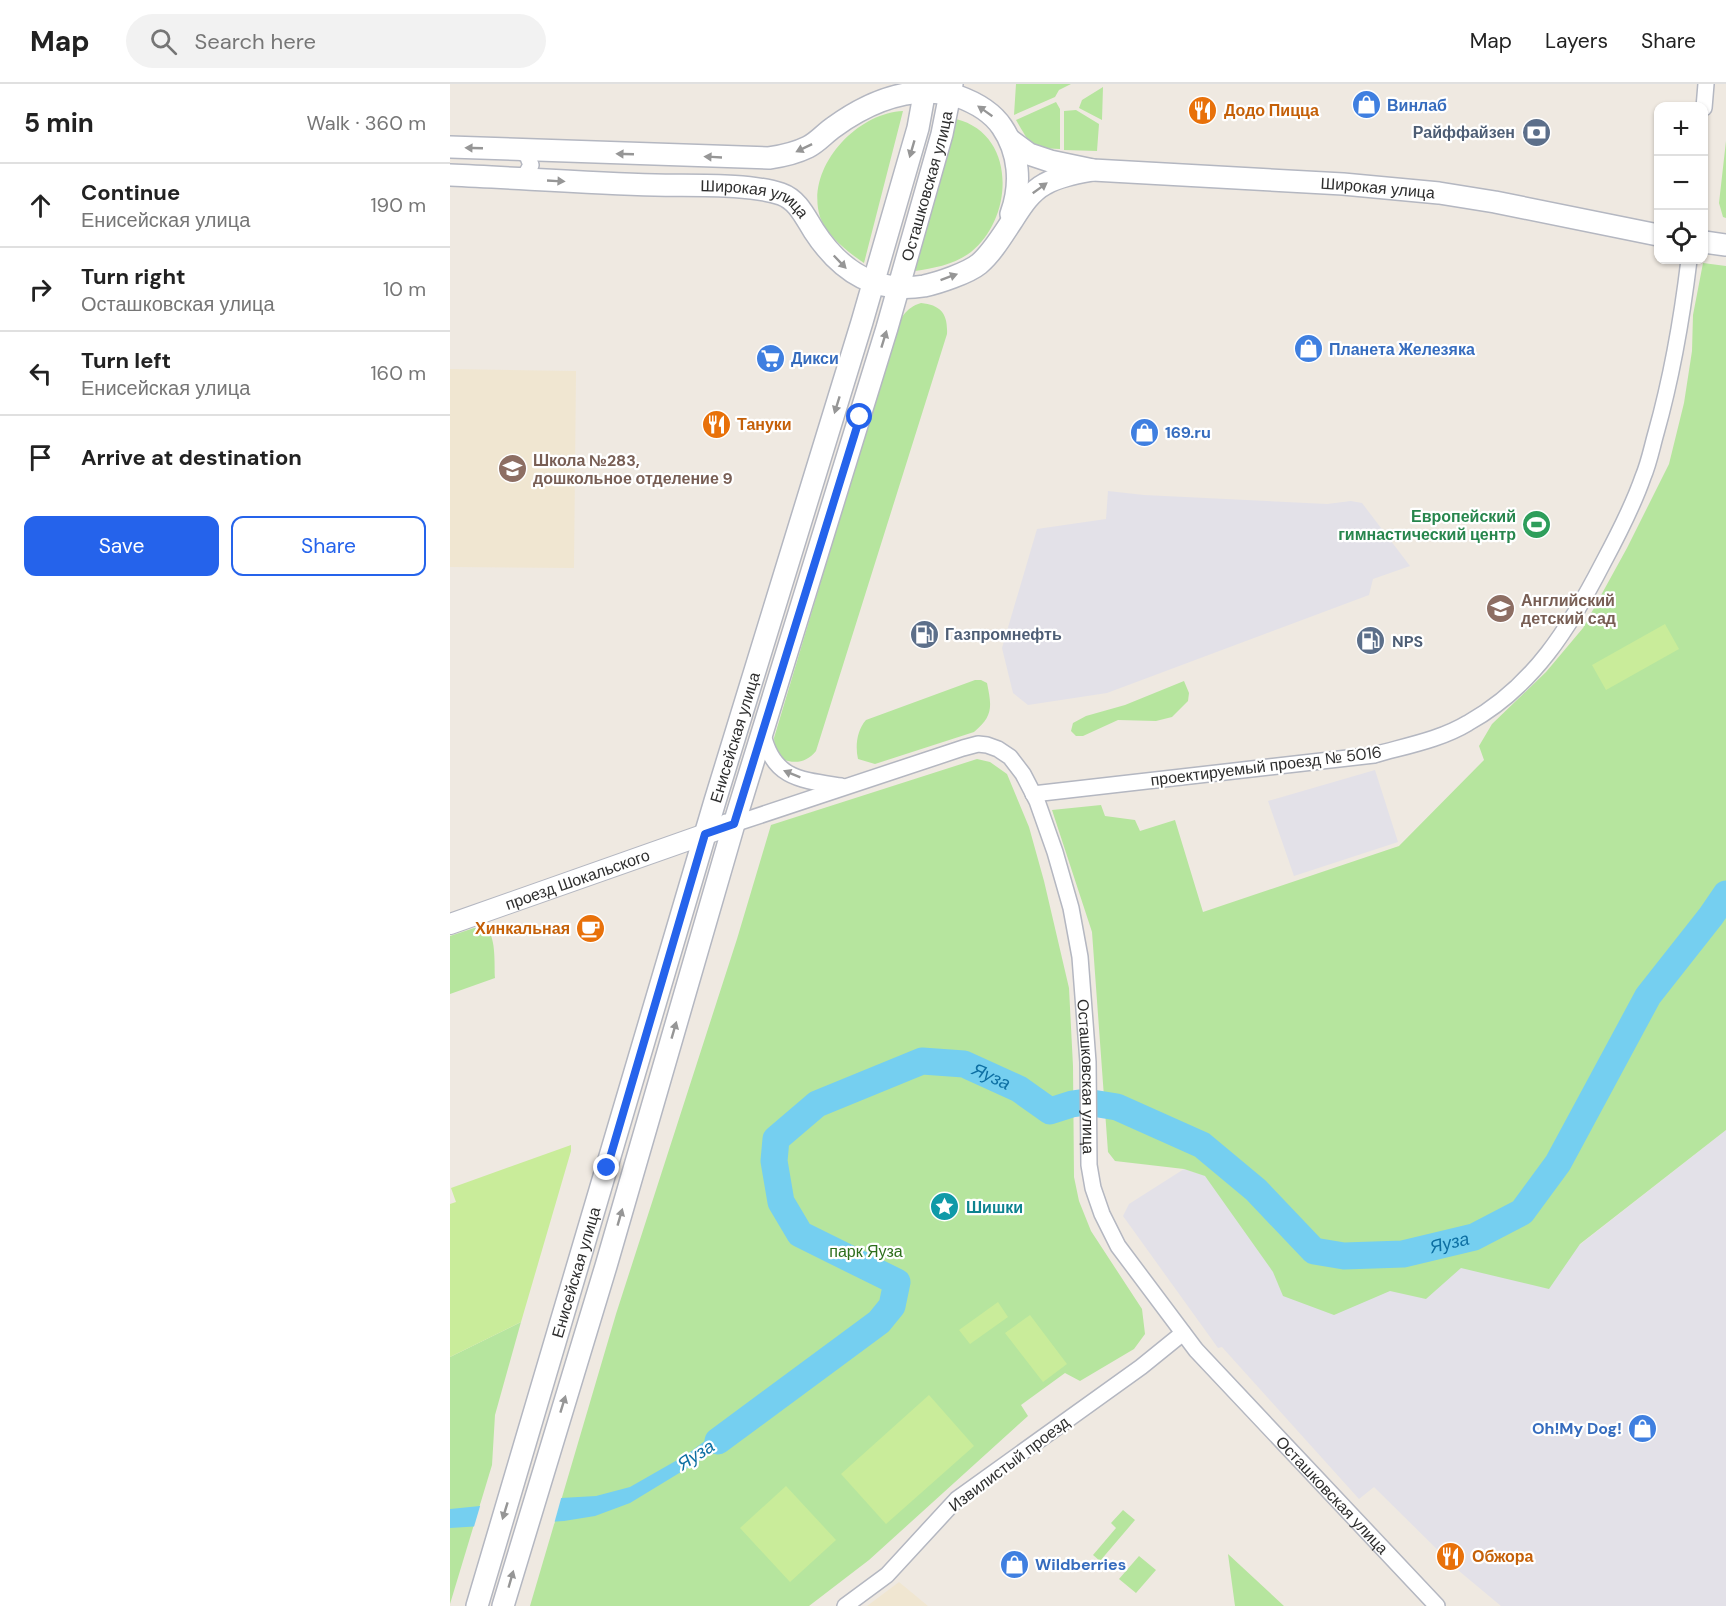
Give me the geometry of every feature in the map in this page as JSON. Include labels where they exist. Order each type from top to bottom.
[{"type":"main road","name":"Широкая улица","points":[[450,147],[769,158],[788,155],[810,146],[835,126],[879,100],[925,88],[952,89],[971,100],[997,119],[1010,140]]},
{"type":"main road","name":"Осташковская улица","points":[[873,284],[918,128],[925,88]]},
{"type":"main road","name":"Осташковская улица","points":[[898,288],[942,134],[952,89]]},
{"type":"main road","points":[[1010,140],[1029,154],[1050,162],[1093,170]]},
{"type":"main road","points":[[1005,231],[1013,208],[1017,185],[1017,162],[1010,140]]},
{"type":"main road","name":"Широкая улица","points":[[450,175],[744,188],[775,192],[794,201],[829,251],[847,270],[873,284],[898,288],[925,286],[977,266],[992,250],[1025,200],[1045,184],[1073,173],[1093,170],[1343,184],[1430,192],[1495,202],[1654,234]]},
{"type":"main road","points":[[1708,243],[1726,245]]},
{"type":"main road","name":"Енисейская улица","points":[[477,1606],[705,834],[873,284]]},
{"type":"main road","name":"Енисейская улица","points":[[503,1606],[606,1266],[734,824],[898,288]]},
{"type":"main road","points":[[768,632],[768,639],[774,648],[781,649],[787,646],[792,639]]},
{"type":"street","points":[[1704,102],[1706,84]]},
{"type":"street","points":[[516,178],[526,174],[531,165],[527,155],[517,150]]},
{"type":"street","name":"проектируемый проезд № 5016","points":[[1033,794],[1374,755],[1422,742],[1467,724],[1495,706],[1536,669],[1577,613],[1614,542],[1644,476],[1667,394],[1684,303],[1689,264]]},
{"type":"street","points":[[763,734],[766,751],[774,764],[785,772],[812,781],[844,787]]},
{"type":"street","name":"Осташковская улица","points":[[705,834],[978,744],[998,749],[1010,757],[1023,774],[1046,824],[1076,932],[1084,995],[1088,1062],[1088,1148],[1093,1188],[1102,1214],[1118,1246],[1202,1356],[1332,1497],[1437,1606]]},
{"type":"street","points":[[715,801],[717,813],[724,822],[734,824]]},
{"type":"street","name":"проезд Шокальского","points":[[450,924],[705,834]]},
{"type":"street","name":"Извилистый проезд","points":[[845,1606],[887,1575],[957,1499],[1141,1367],[1183,1334]]},
{"type":"shaded area","name":"Школа №283, дошкольное отделение 9","points":[[450,369],[576,371],[574,568],[450,567]]},
{"type":"shaded area","points":[[1108,491],[1144,495],[1327,504],[1351,501],[1362,503],[1410,566],[1373,579],[1369,595],[1107,693],[1028,705],[1013,693],[1002,648],[1037,529],[1106,519]]},
{"type":"shaded area","points":[[1375,770],[1398,842],[1294,876],[1268,801]]},
{"type":"shaded area","points":[[1726,1130],[1726,1606],[1501,1606],[1459,1571],[1374,1487],[1359,1499],[1222,1347],[1218,1348],[1123,1216],[1129,1204],[1184,1169],[1207,1176],[1273,1271],[1449,1241],[1568,1254]]},
{"type":"shaded area","points":[[899,1582],[928,1606],[867,1606]]},
{"type":"green space","points":[[1016,84],[1071,84],[1059,90],[1055,97],[1014,115]]},
{"type":"green space","points":[[1103,87],[1102,120],[1079,108],[1082,100]]},
{"type":"green space","points":[[1056,102],[1060,109],[1060,149],[1042,148],[1032,144],[1016,120]]},
{"type":"green space","points":[[1076,110],[1099,124],[1097,151],[1064,150],[1064,111]]},
{"type":"green space","points":[[903,111],[864,263],[839,243],[823,224],[817,198],[820,180],[827,162],[852,132],[885,114]]},
{"type":"green space","points":[[956,119],[976,128],[990,141],[999,159],[1002,178],[1001,199],[995,219],[985,237],[971,252],[951,263],[915,271],[949,149]]},
{"type":"green space","points":[[1726,141],[1726,218],[1723,217],[1719,203]]},
{"type":"green space","points":[[1703,264],[1726,266],[1726,1130],[1580,1244],[1549,1289],[1461,1268],[1426,1299],[1390,1291],[1334,1315],[1283,1296],[1273,1272],[1205,1176],[1184,1169],[1115,1161],[1108,1152],[1092,932],[1052,810],[1101,805],[1105,816],[1135,820],[1140,831],[1175,820],[1203,912],[1399,846],[1484,760],[1479,746],[1492,724],[1546,672],[1583,628],[1627,548],[1669,464],[1684,403],[1692,351],[1693,315]]},
{"type":"green space","points":[[921,303],[934,306],[942,312],[946,321],[947,334],[816,751],[804,760],[786,761],[781,759],[775,750],[774,738],[896,331],[907,311]]},
{"type":"green space","points":[[1665,624],[1679,649],[1606,690],[1592,665]]},
{"type":"green space","points":[[975,680],[987,683],[990,710],[985,721],[974,732],[875,764],[858,759],[858,738],[866,720]]},
{"type":"green space","points":[[1184,681],[1189,693],[1188,701],[1172,717],[1156,721],[1118,720],[1083,736],[1076,736],[1071,731],[1073,723],[1086,716],[1125,705]]},
{"type":"green space","name":"парк Яуза","points":[[977,759],[990,762],[1007,774],[1029,827],[1069,988],[1073,1066],[1074,1177],[1079,1201],[1091,1231],[1142,1309],[1145,1334],[1134,1349],[1080,1381],[1065,1373],[1021,1405],[1028,1416],[869,1560],[809,1606],[530,1606],[616,1314],[737,939],[771,825]]},
{"type":"green space","points":[[474,928],[484,928],[491,936],[495,978],[450,994],[450,936]]},
{"type":"green space","points":[[571,1145],[521,1322],[450,1357],[450,1204],[456,1202],[451,1188]]},
{"type":"green space","points":[[998,1302],[1008,1317],[970,1344],[959,1330]]},
{"type":"green space","points":[[1030,1315],[1067,1364],[1043,1382],[1005,1333]]},
{"type":"green space","points":[[521,1322],[495,1415],[492,1465],[450,1604],[450,1357]]},
{"type":"green space","points":[[929,1395],[974,1446],[886,1524],[841,1474]]},
{"type":"green space","points":[[786,1486],[836,1540],[790,1582],[740,1528]]},
{"type":"green space","points":[[1123,1510],[1135,1520],[1100,1561],[1093,1555],[1116,1528],[1111,1523]]},
{"type":"green space","points":[[1228,1554],[1284,1606],[1235,1606]]},
{"type":"green space","points":[[1139,1556],[1156,1570],[1136,1593],[1119,1579]]},
{"type":"water","points":[[741,1414],[749,1423],[750,1430],[630,1503],[595,1516],[564,1521],[450,1528],[450,1509],[596,1496],[630,1487],[686,1455]]},
{"type":"pier","points":[[562,1495],[554,1524],[473,1530],[481,1503]]},
{"type":"waterway","name":"Яуза","points":[[718,1441],[879,1322],[892,1306],[897,1282],[800,1234],[781,1202],[774,1161],[776,1139],[817,1104],[922,1061],[964,1064],[1019,1089],[1050,1111],[1086,1102],[1117,1107],[1202,1145],[1256,1190],[1314,1251],[1344,1256],[1403,1254],[1474,1237],[1522,1212],[1558,1163],[1648,996],[1726,894]]},
{"type":"place","name":"Винлаб","points":[[1366,105]]},
{"type":"place","name":"Додо Пицца","points":[[1203,110]]},
{"type":"place","name":"Райффайзен","points":[[1536,132]]},
{"type":"place","name":"Планета Железяка","points":[[1308,349]]},
{"type":"place","name":"Дикси","points":[[770,358]]},
{"type":"place","name":"Тануки","points":[[716,424]]},
{"type":"place","name":"169.ru","points":[[1144,432]]},
{"type":"place","name":"Школа №283, дошкольное отделение 9","points":[[512,469]]},
{"type":"place","name":"Европейский гимнастический центр","points":[[1537,525]]},
{"type":"place","name":"Английский детский сад","points":[[1500,609]]},
{"type":"place","name":"Газпромнефть","points":[[924,634]]},
{"type":"place","name":"NPS","points":[[1371,641]]},
{"type":"place","name":"Хинкальная","points":[[591,928]]},
{"type":"place","name":"Шишки","points":[[945,1207]]},
{"type":"place","name":"Oh!My Dog!","points":[[1643,1428]]},
{"type":"place","name":"Обжора","points":[[1451,1556]]},
{"type":"place","name":"Wildberries","points":[[1014,1564]]},
{"type":"route","points":[[607,1168],[705,834],[734,824],[860,417]]}]
